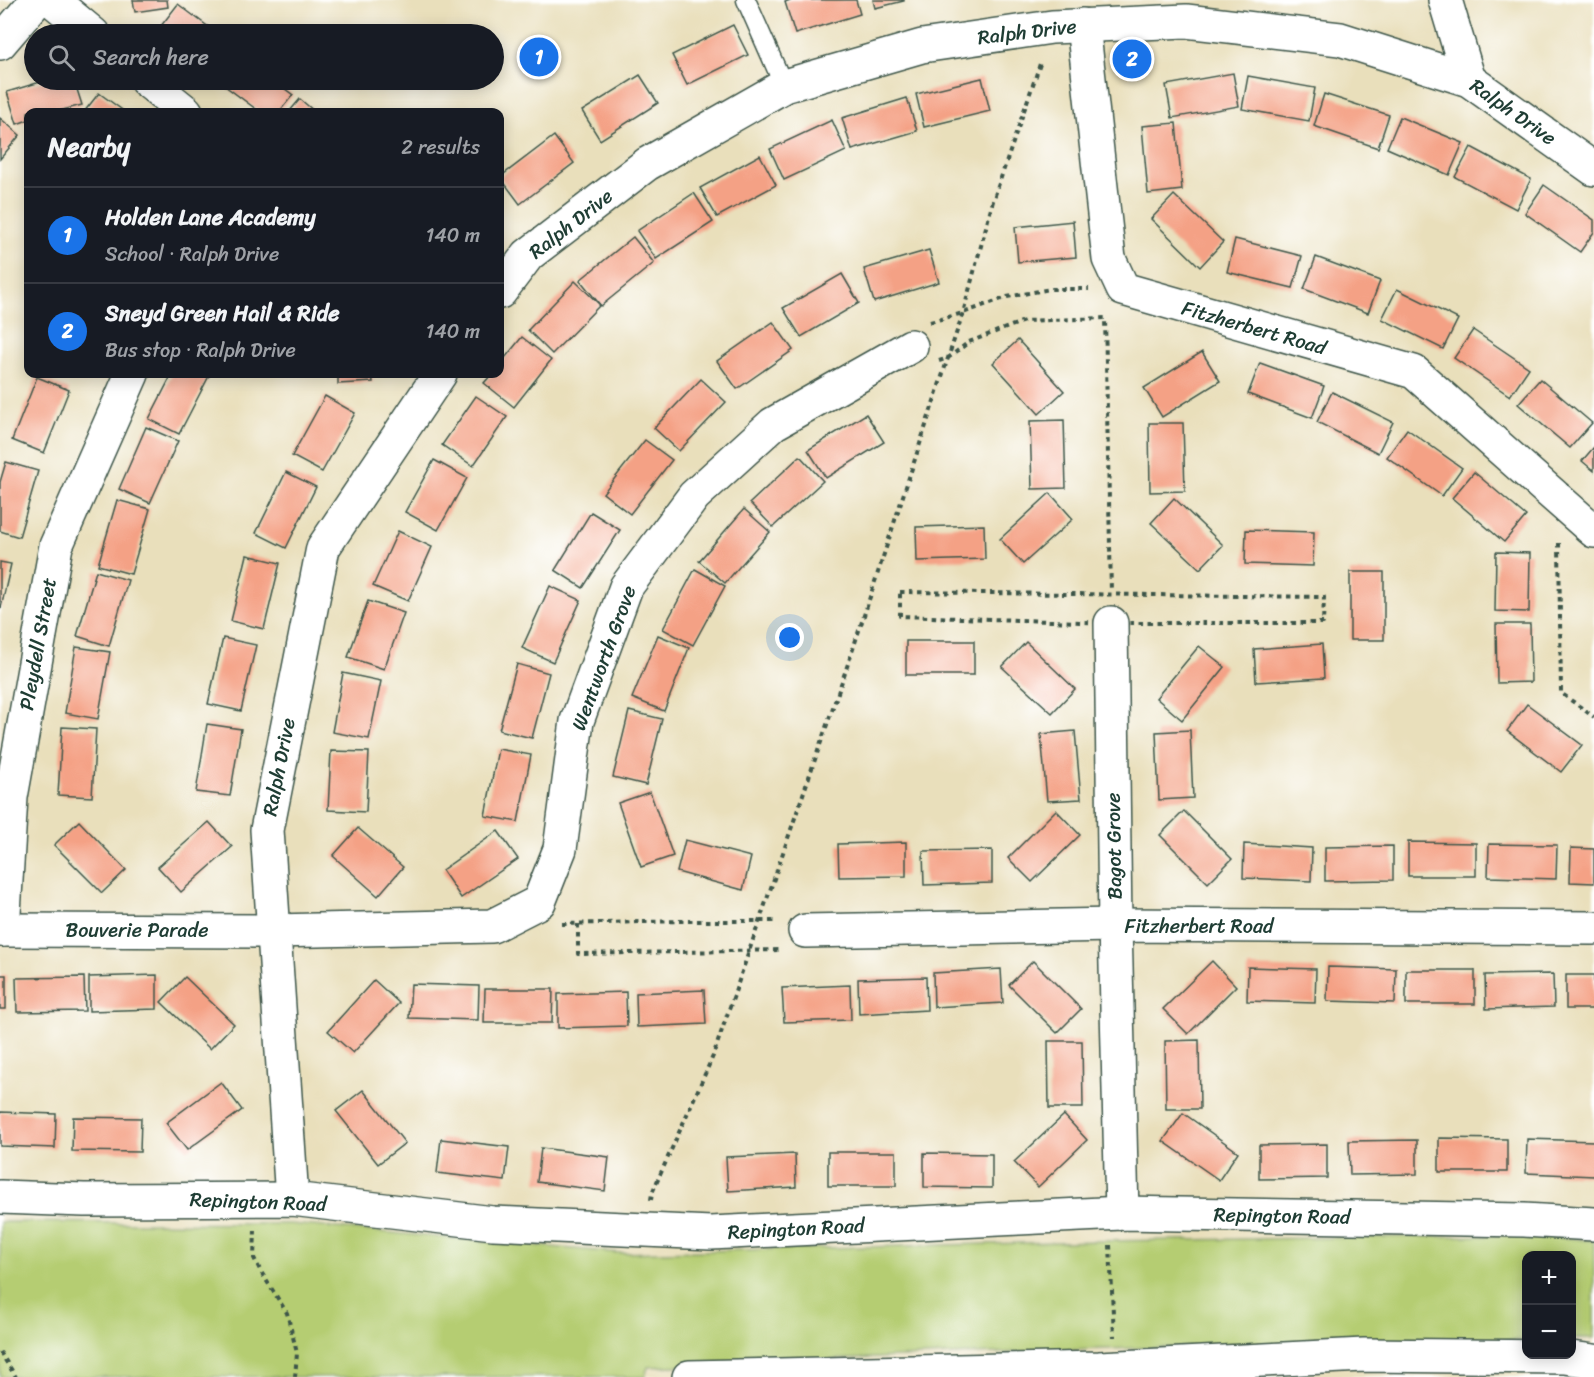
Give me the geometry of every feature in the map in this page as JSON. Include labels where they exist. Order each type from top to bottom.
[{"type":"street","points":[[0,43],[37,0]]},
{"type":"street","points":[[51,0],[81,24]]},
{"type":"street","points":[[1444,0],[1469,80]]},
{"type":"street","name":"Ralph Drive","points":[[504,287],[528,255],[647,165],[784,86],[922,46],[1195,11],[1340,39],[1469,80],[1594,169]]},
{"type":"street","points":[[1068,26],[1109,260],[1123,290]]},
{"type":"street","points":[[158,90],[181,108]]},
{"type":"street","name":"Fitzherbert Road","points":[[1123,290],[1414,372],[1594,531]]},
{"type":"street","name":"Wentworth Grove","points":[[274,931],[492,926],[539,902],[560,849],[577,721],[626,587],[694,496],[773,424],[911,346]]},
{"type":"street","name":"Pleydell Street","points":[[1,930],[11,797],[56,546],[130,378]]},
{"type":"street","name":"Ralph Drive","points":[[292,1199],[267,830],[322,549],[437,378]]},
{"type":"street","name":"Bagot Grove","points":[[1111,614],[1115,925],[1115,1214]]},
{"type":"street","name":"Fitzherbert Road","points":[[805,931],[1115,925],[1594,928]]},
{"type":"street","name":"Bouverie Parade","points":[[1,930],[274,931]]},
{"type":"street","name":"Repington Road","points":[[0,1197],[84,1200],[292,1199],[493,1223],[711,1233],[1115,1214],[1524,1220],[1594,1224]]},
{"type":"street","points":[[689,1377],[1099,1373],[1364,1355],[1564,1357],[1594,1361]]},
{"type":"lane","points":[[746,0],[784,86]]},
{"type":"path","points":[[648,1229],[652,1193],[713,1056],[761,921],[963,313],[993,201],[1068,26]]},
{"type":"path","points":[[1111,614],[1105,318],[1024,321],[969,342],[948,358],[919,367],[906,329],[963,313],[1007,297],[1050,289],[1123,290]]},
{"type":"path","points":[[1559,500],[1561,693],[1594,717]]},
{"type":"path","points":[[557,924],[804,921],[805,950],[578,954],[578,924]]},
{"type":"path","points":[[256,1199],[254,1258],[286,1313],[297,1353],[295,1377]]},
{"type":"path","points":[[1099,1373],[1114,1347],[1115,1214]]},
{"type":"path","points":[[0,1352],[16,1377]]},
{"type":"green space","points":[[0,1222],[290,1224],[620,1253],[1102,1241],[1542,1235],[1594,1241],[1594,1338],[1576,1338],[1576,1251],[1522,1251],[1522,1340],[1101,1349],[648,1367],[645,1377],[0,1377]]},
{"type":"building","points":[[133,0],[167,0],[168,7],[135,12]]},
{"type":"building","points":[[790,0],[856,0],[860,14],[795,34],[785,2]]},
{"type":"building","points":[[873,0],[904,0],[904,1],[875,8]]},
{"type":"building","points":[[178,4],[205,24],[162,24]]},
{"type":"building","points":[[733,25],[748,55],[687,85],[672,55]]},
{"type":"building","points":[[1233,73],[1239,106],[1172,118],[1166,85]]},
{"type":"building","points":[[640,75],[658,103],[600,140],[582,111]]},
{"type":"building","points":[[1248,76],[1315,88],[1309,121],[1242,109]]},
{"type":"building","points":[[982,78],[990,111],[924,127],[916,94]]},
{"type":"building","points":[[24,87],[24,90],[77,90],[82,105],[70,108],[24,108],[24,121],[17,124],[7,92]]},
{"type":"building","points":[[230,90],[286,90],[293,95],[282,108],[255,108]]},
{"type":"building","points":[[99,93],[120,108],[87,108]]},
{"type":"building","points":[[1324,94],[1389,115],[1378,148],[1314,126]]},
{"type":"building","points":[[907,98],[917,131],[852,150],[842,118]]},
{"type":"building","points":[[300,99],[310,108],[292,108]]},
{"type":"building","points":[[1400,117],[1463,143],[1449,175],[1387,148]]},
{"type":"building","points":[[0,118],[20,135],[0,159]]},
{"type":"building","points":[[832,120],[846,151],[784,180],[770,149]]},
{"type":"building","points":[[1176,123],[1182,190],[1148,194],[1142,126]]},
{"type":"building","points":[[554,136],[574,163],[520,204],[504,182],[504,174]]},
{"type":"building","points":[[1471,147],[1531,179],[1516,209],[1455,177]]},
{"type":"building","points":[[760,155],[776,185],[717,217],[700,188]]},
{"type":"building","points":[[1544,185],[1594,220],[1594,232],[1580,252],[1525,213]]},
{"type":"building","points":[[694,193],[713,222],[656,259],[637,231]]},
{"type":"building","points":[[1174,195],[1223,242],[1200,267],[1151,219]]},
{"type":"building","points":[[1073,221],[1076,257],[1018,262],[1015,227]]},
{"type":"building","points":[[633,237],[654,263],[601,306],[580,280]]},
{"type":"building","points":[[1235,239],[1302,256],[1293,288],[1227,272]]},
{"type":"building","points":[[929,250],[939,282],[874,302],[864,269]]},
{"type":"building","points":[[1316,257],[1380,281],[1368,313],[1304,289]]},
{"type":"building","points":[[842,274],[859,303],[801,337],[783,308]]},
{"type":"building","points":[[575,281],[600,305],[552,354],[528,330]]},
{"type":"building","points":[[1397,289],[1458,319],[1443,349],[1382,319]]},
{"type":"building","points":[[773,322],[793,350],[737,389],[717,361]]},
{"type":"building","points":[[1473,330],[1529,368],[1510,396],[1454,358]]},
{"type":"building","points":[[522,337],[551,360],[514,407],[484,383],[488,378],[504,378],[504,359]]},
{"type":"building","points":[[1018,340],[1064,391],[1039,414],[993,363]]},
{"type":"building","points":[[1202,352],[1220,381],[1162,417],[1144,388]]},
{"type":"building","points":[[1260,363],[1324,386],[1312,418],[1248,394]]},
{"type":"building","points":[[37,378],[69,390],[44,453],[12,440]]},
{"type":"building","points":[[170,378],[208,378],[179,434],[149,419]]},
{"type":"building","points":[[338,378],[372,378],[373,382],[338,384]]},
{"type":"building","points":[[701,379],[726,402],[679,451],[654,428]]},
{"type":"building","points":[[1540,379],[1592,423],[1570,448],[1518,404]]},
{"type":"building","points":[[1332,392],[1393,422],[1378,453],[1317,422]]},
{"type":"building","points":[[325,396],[355,413],[322,472],[292,456]]},
{"type":"building","points":[[476,396],[507,417],[473,466],[442,445]]},
{"type":"building","points":[[866,414],[884,442],[826,478],[808,450]]},
{"type":"building","points":[[1064,420],[1066,488],[1032,489],[1030,421]]},
{"type":"building","points":[[1149,423],[1183,423],[1185,491],[1150,492]]},
{"type":"building","points":[[146,427],[178,441],[150,503],[119,489]]},
{"type":"building","points":[[1407,429],[1462,468],[1442,496],[1387,457]]},
{"type":"building","points":[[645,440],[672,460],[630,514],[603,493]]},
{"type":"building","points":[[1594,447],[1594,471],[1582,461]]},
{"type":"building","points":[[800,456],[823,481],[773,527],[750,503]]},
{"type":"building","points":[[434,460],[467,478],[438,530],[405,512]]},
{"type":"building","points":[[6,462],[38,471],[19,537],[0,531],[0,482]]},
{"type":"building","points":[[286,472],[316,487],[286,548],[256,533]]},
{"type":"building","points":[[1474,472],[1526,516],[1504,542],[1452,498]]},
{"type":"building","points":[[1050,493],[1073,519],[1023,564],[1000,539]]},
{"type":"building","points":[[1174,498],[1223,545],[1200,569],[1151,523]]},
{"type":"building","points":[[117,500],[150,509],[131,574],[98,565]]},
{"type":"building","points":[[744,509],[770,532],[725,583],[699,561]]},
{"type":"building","points":[[591,512],[620,530],[583,588],[555,570]]},
{"type":"building","points":[[984,525],[985,559],[917,561],[916,527]]},
{"type":"building","points":[[1246,530],[1314,532],[1313,566],[1245,564]]},
{"type":"building","points":[[398,531],[432,547],[408,601],[373,586]]},
{"type":"building","points":[[1496,552],[1530,553],[1529,612],[1495,611]]},
{"type":"building","points":[[247,555],[280,563],[264,629],[231,621]]},
{"type":"building","points":[[0,562],[11,564],[1,608],[0,608]]},
{"type":"building","points":[[695,569],[725,586],[693,645],[663,629]]},
{"type":"building","points":[[96,571],[128,580],[109,646],[77,636]]},
{"type":"building","points":[[1350,572],[1384,572],[1384,640],[1350,640]]},
{"type":"building","points":[[550,586],[581,600],[553,662],[522,648]]},
{"type":"building","points":[[368,601],[404,613],[384,669],[348,657]]},
{"type":"building","points":[[1496,624],[1530,624],[1531,682],[1497,683]]},
{"type":"building","points":[[658,635],[689,648],[664,711],[632,698]]},
{"type":"building","points":[[223,638],[256,645],[241,711],[208,704]]},
{"type":"building","points":[[906,641],[974,641],[974,675],[906,675]]},
{"type":"building","points":[[1026,642],[1075,689],[1052,713],[1002,667]]},
{"type":"building","points":[[1322,644],[1324,678],[1256,682],[1254,649]]},
{"type":"building","points":[[1199,646],[1225,667],[1182,720],[1156,698]]},
{"type":"building","points":[[76,647],[110,652],[98,719],[65,713]]},
{"type":"building","points":[[517,664],[549,673],[532,738],[499,730]]},
{"type":"building","points":[[343,673],[381,681],[369,739],[332,732]]},
{"type":"building","points":[[1527,704],[1582,745],[1561,772],[1507,731]]},
{"type":"building","points":[[629,711],[662,719],[646,785],[613,777]]},
{"type":"building","points":[[207,724],[241,729],[230,796],[196,792]]},
{"type":"building","points":[[62,727],[96,729],[92,797],[58,795]]},
{"type":"building","points":[[1190,730],[1193,798],[1159,800],[1156,732]]},
{"type":"building","points":[[1075,731],[1081,799],[1047,801],[1041,734]]},
{"type":"building","points":[[498,749],[531,755],[518,822],[485,816]]},
{"type":"building","points":[[331,751],[369,752],[366,812],[328,810]]},
{"type":"building","points":[[650,792],[673,856],[641,867],[618,803]]},
{"type":"building","points":[[1056,810],[1080,835],[1032,882],[1008,858]]},
{"type":"building","points":[[1184,811],[1232,859],[1208,883],[1160,835]]},
{"type":"building","points":[[79,821],[126,870],[102,893],[54,845]]},
{"type":"building","points":[[209,822],[232,847],[181,892],[158,867]]},
{"type":"building","points":[[358,828],[403,867],[378,896],[333,856]]},
{"type":"building","points":[[498,831],[518,859],[461,898],[442,870]]},
{"type":"building","points":[[685,840],[751,857],[743,890],[677,872]]},
{"type":"building","points":[[906,842],[906,876],[839,877],[838,844]]},
{"type":"building","points":[[1408,842],[1476,843],[1476,876],[1408,876]]},
{"type":"building","points":[[1244,844],[1312,848],[1311,881],[1243,878]]},
{"type":"building","points":[[1489,844],[1557,845],[1556,879],[1488,877]]},
{"type":"building","points":[[1393,846],[1393,880],[1325,881],[1325,847]]},
{"type":"building","points":[[1571,848],[1594,849],[1594,883],[1570,882]]},
{"type":"building","points":[[992,850],[992,883],[924,885],[923,851]]},
{"type":"building","points":[[1033,961],[1081,1009],[1057,1033],[1009,985]]},
{"type":"building","points":[[1212,961],[1236,986],[1188,1034],[1163,1009]]},
{"type":"building","points":[[1248,967],[1316,969],[1315,1003],[1247,1001]]},
{"type":"building","points":[[1328,967],[1396,969],[1395,1003],[1327,1001]]},
{"type":"building","points":[[1001,969],[1003,1003],[934,1007],[933,973]]},
{"type":"building","points":[[1406,970],[1475,970],[1475,1004],[1406,1004]]},
{"type":"building","points":[[1553,974],[1554,1007],[1486,1009],[1485,975]]},
{"type":"building","points":[[0,975],[6,975],[6,1009],[0,1009]]},
{"type":"building","points":[[157,975],[157,1009],[89,1011],[89,977]]},
{"type":"building","points":[[1566,975],[1594,975],[1594,1009],[1566,1009]]},
{"type":"building","points":[[84,977],[85,1011],[17,1012],[16,978]]},
{"type":"building","points":[[185,977],[234,1024],[210,1049],[161,1002]]},
{"type":"building","points":[[926,977],[927,1010],[859,1014],[858,979]]},
{"type":"building","points":[[374,980],[399,1003],[353,1053],[328,1031]]},
{"type":"building","points":[[411,984],[479,986],[478,1020],[409,1018]]},
{"type":"building","points":[[850,985],[851,1020],[784,1022],[782,988]]},
{"type":"building","points":[[485,989],[553,989],[552,1023],[484,1023]]},
{"type":"building","points":[[704,990],[706,1024],[637,1027],[636,993]]},
{"type":"building","points":[[626,992],[627,1026],[558,1028],[558,994]]},
{"type":"building","points":[[1199,1040],[1200,1109],[1166,1109],[1165,1041]]},
{"type":"building","points":[[1048,1041],[1082,1041],[1083,1108],[1049,1108]]},
{"type":"building","points":[[221,1082],[242,1110],[187,1150],[166,1123]]},
{"type":"building","points":[[363,1090],[405,1143],[378,1164],[336,1111]]},
{"type":"building","points":[[0,1112],[56,1114],[55,1148],[0,1146]]},
{"type":"building","points":[[1183,1113],[1238,1152],[1219,1180],[1163,1141]]},
{"type":"building","points":[[1064,1115],[1087,1140],[1038,1187],[1014,1162]]},
{"type":"building","points":[[73,1117],[141,1118],[140,1152],[72,1151]]},
{"type":"building","points":[[1439,1138],[1507,1139],[1507,1172],[1439,1172]]},
{"type":"building","points":[[441,1139],[509,1147],[505,1181],[437,1173]]},
{"type":"building","points":[[1527,1139],[1594,1141],[1594,1176],[1526,1173]]},
{"type":"building","points":[[1417,1140],[1417,1174],[1350,1175],[1349,1141]]},
{"type":"building","points":[[1327,1144],[1327,1178],[1259,1179],[1259,1145]]},
{"type":"building","points":[[541,1148],[609,1157],[605,1191],[537,1182]]},
{"type":"building","points":[[828,1152],[896,1152],[896,1186],[828,1186]]},
{"type":"building","points":[[924,1153],[992,1154],[992,1188],[924,1187]]},
{"type":"building","points":[[795,1154],[796,1187],[728,1191],[726,1157]]},
{"type":"place","name":"Holden Lane Academy","points":[[539,57]]},
{"type":"place","name":"Sneyd Green Hail & Ride","points":[[1132,59]]}]
